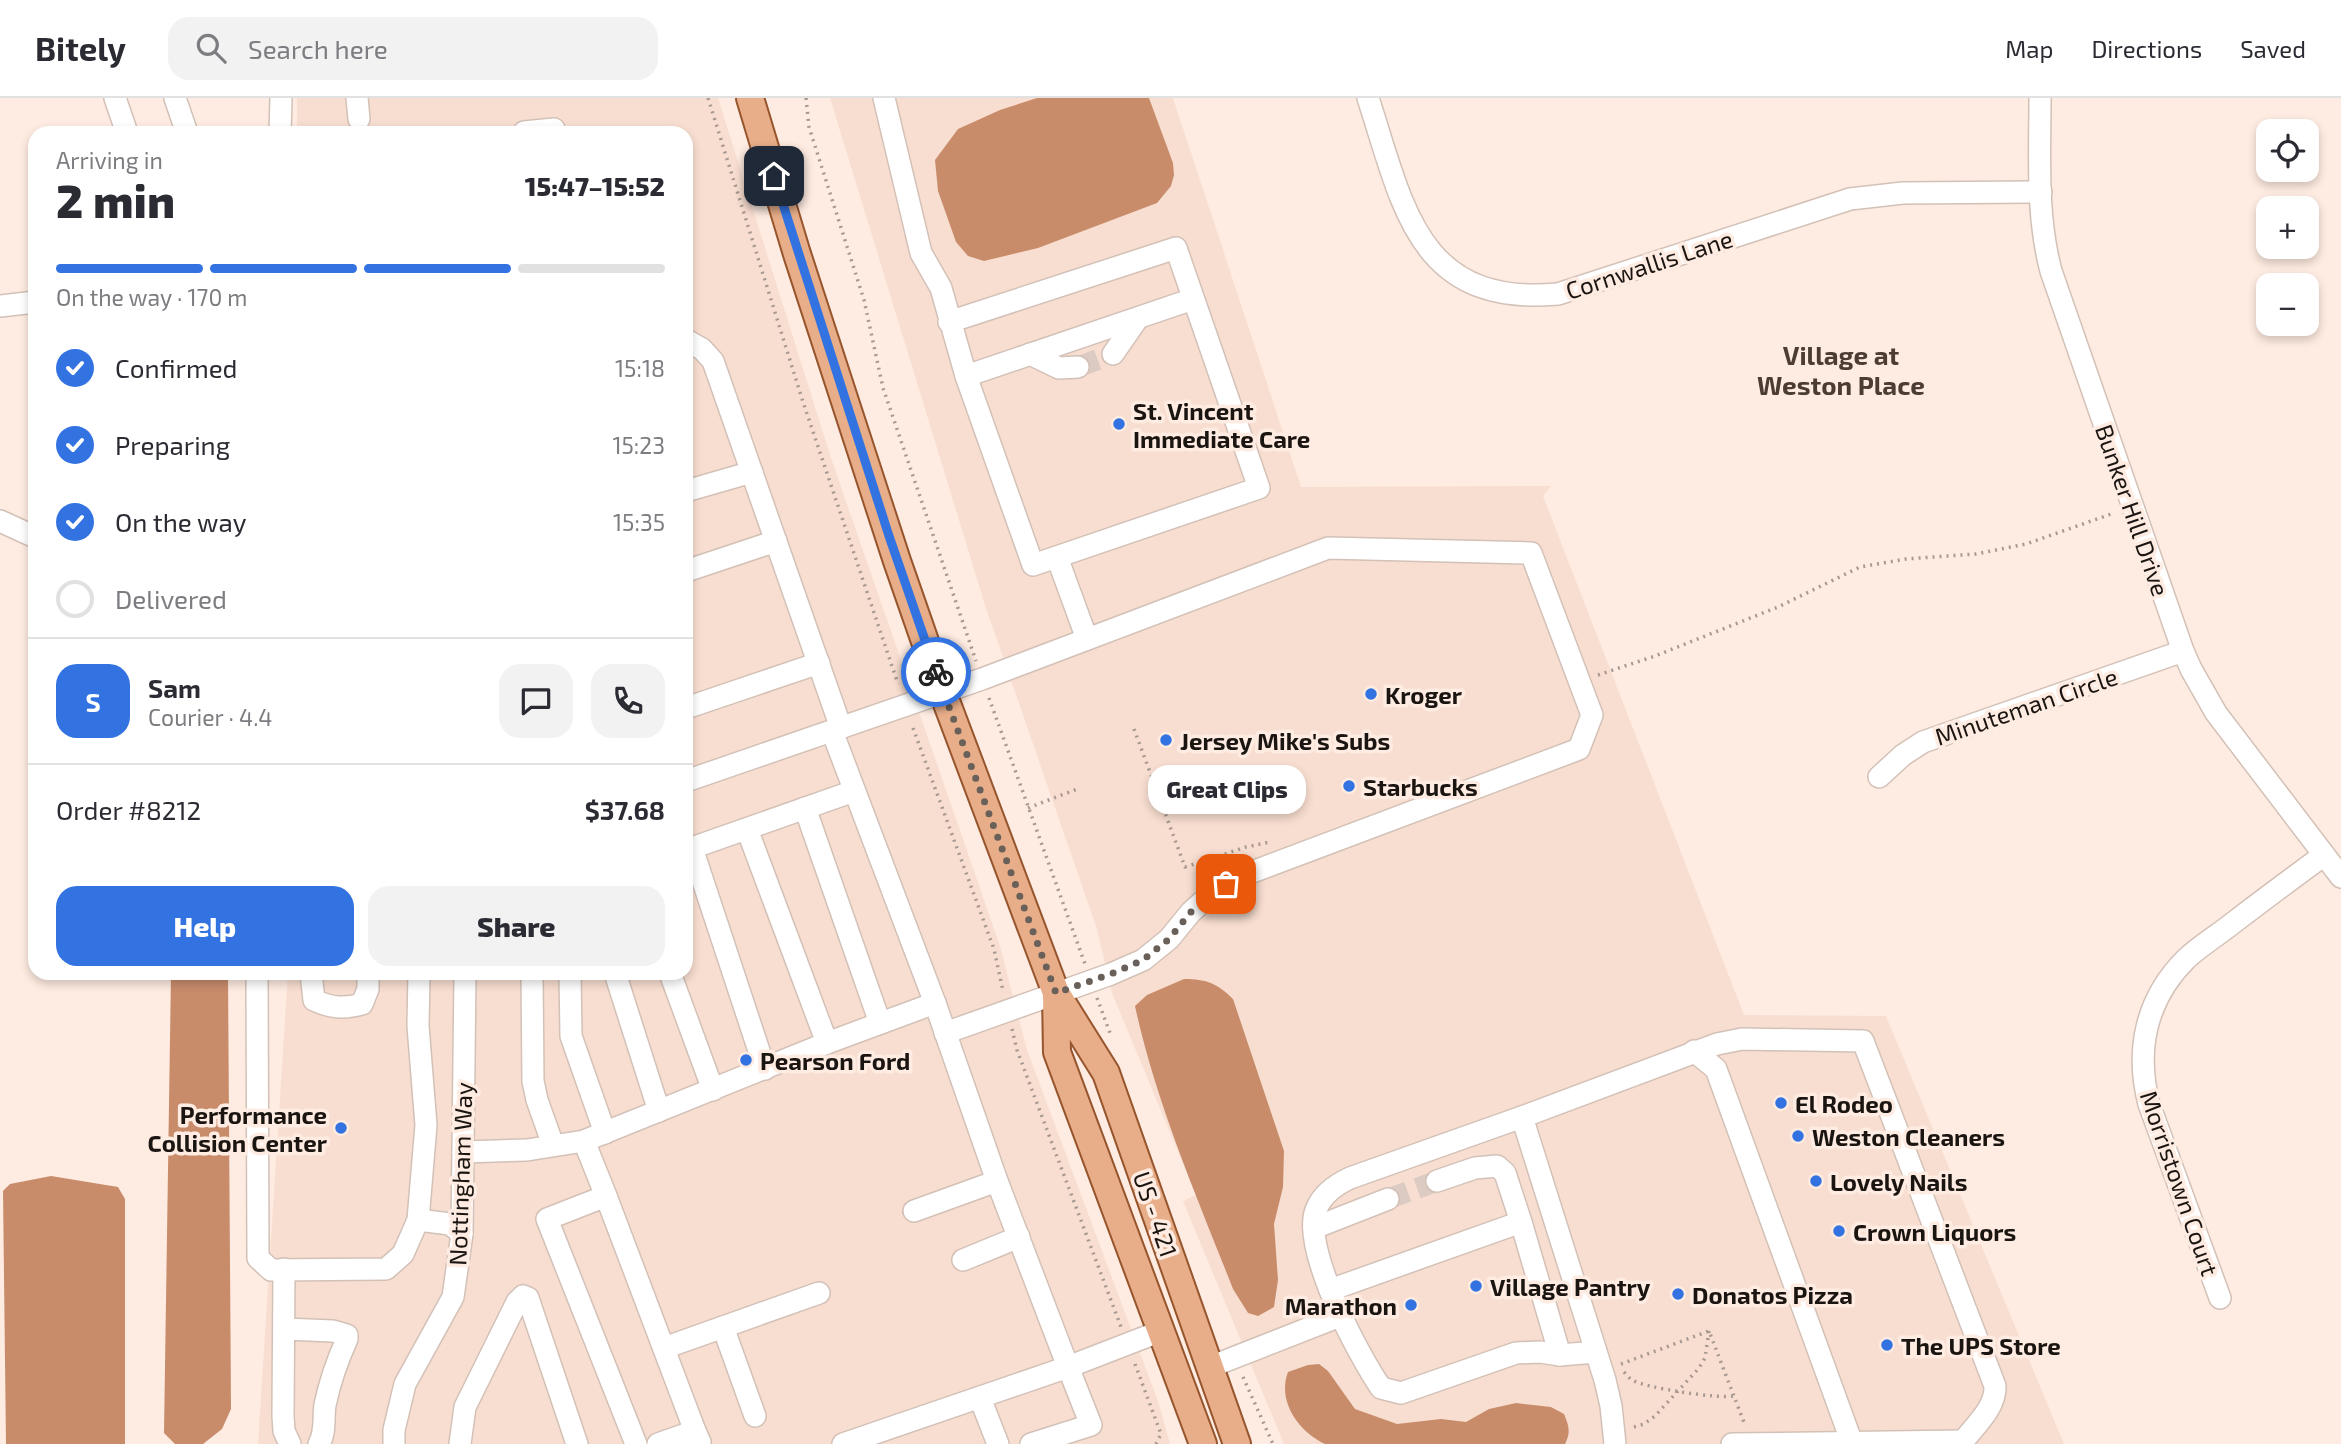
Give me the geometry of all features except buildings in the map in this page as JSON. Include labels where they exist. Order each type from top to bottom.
[{"type":"main road","name":"US - 421","points":[[750,98],[897,561],[943,693],[1056,993],[1106,1073],[1222,1363],[1237,1444]]},
{"type":"main road","name":"US - 421","points":[[1056,993],[1057,1052],[1203,1444]]},
{"type":"main road","points":[[1189,1406],[1189,1444]]},
{"type":"street","points":[[115,98],[125,126]]},
{"type":"street","points":[[175,98],[185,126]]},
{"type":"street","points":[[281,98],[281,126]]},
{"type":"street","points":[[884,98],[921,253],[941,288],[949,322],[966,376],[1033,565],[1259,488],[1176,248],[949,322]]},
{"type":"street","name":"Cornwallis Lane","points":[[1368,98],[1405,212],[1416,233],[1432,254],[1449,269],[1483,287],[1514,295],[1558,294],[1850,199],[1903,193],[2041,192]]},
{"type":"street","name":"Bunker Hill Drive","points":[[2040,98],[2041,192],[2045,248],[2182,652],[2216,713],[2341,877]]},
{"type":"street","points":[[966,376],[1193,299]]},
{"type":"street","points":[[0,306],[28,303]]},
{"type":"street","points":[[1113,354],[1138,318]]},
{"type":"street","points":[[693,344],[713,360],[818,663],[855,791],[935,1003],[997,1181],[1091,1425],[1031,1444]]},
{"type":"street","points":[[1030,354],[1059,368],[1078,367]]},
{"type":"street","points":[[693,489],[752,472]]},
{"type":"street","points":[[2,527],[28,535]]},
{"type":"street","points":[[693,569],[776,541]]},
{"type":"street","points":[[693,778],[982,679],[1328,548],[1531,553],[1592,715],[1579,749],[1239,877],[1211,894],[1191,912],[1169,939],[1143,960],[945,1033]]},
{"type":"street","points":[[1058,557],[1087,639]]},
{"type":"street","name":"Minuteman Circle","points":[[1879,778],[1903,755],[1923,742],[2182,652]]},
{"type":"street","points":[[693,706],[818,663]]},
{"type":"street","points":[[693,848],[855,791]]},
{"type":"street","points":[[805,808],[880,1023]]},
{"type":"street","points":[[747,829],[827,1043]]},
{"type":"street","name":"Morristown Court","points":[[2220,1298],[2149,1104],[2143,1073],[2145,1028],[2163,988],[2188,957],[2324,855]]},
{"type":"street","points":[[693,861],[765,1069]]},
{"type":"street","points":[[257,980],[258,1258],[271,1270],[386,1269],[402,1254],[418,1220],[426,1125],[418,1026],[419,980]]},
{"type":"street","points":[[312,980],[314,1000],[328,1007],[349,1008],[362,1004],[368,989],[368,980]]},
{"type":"street","name":"Nottingham Way","points":[[394,1444],[394,1430],[405,1384],[453,1297],[462,1234],[465,980]]},
{"type":"street","points":[[532,980],[533,1081],[553,1145]]},
{"type":"street","points":[[570,980],[571,1036],[606,1133]]},
{"type":"street","points":[[617,980],[659,1111]]},
{"type":"street","points":[[673,980],[713,1090]]},
{"type":"street","points":[[463,1152],[508,1152],[584,1141],[827,1043],[935,1003]]},
{"type":"street","points":[[1595,1352],[1560,1355],[1516,1353],[1401,1392],[1381,1388],[1365,1365],[1330,1290],[1314,1228],[1315,1212],[1324,1196],[1336,1185],[1350,1178],[1522,1117],[1694,1051],[1742,1039],[1863,1041],[1994,1386],[1995,1395],[1991,1405],[1963,1442],[1732,1444]]},
{"type":"street","points":[[1694,1051],[1716,1069],[1852,1443]]},
{"type":"street","points":[[1522,1117],[1611,1406],[1615,1444]]},
{"type":"street","points":[[584,1141],[698,1437],[658,1444]]},
{"type":"street","points":[[1437,1181],[1475,1168],[1497,1166],[1504,1173],[1560,1355]]},
{"type":"street","points":[[914,1212],[997,1181]]},
{"type":"street","points":[[606,1196],[547,1219],[636,1444]]},
{"type":"street","points":[[1314,1228],[1388,1199]]},
{"type":"street","points":[[418,1220],[450,1224],[462,1234]]},
{"type":"street","points":[[1330,1290],[1521,1222]]},
{"type":"street","points":[[962,1260],[1019,1237]]},
{"type":"street","points":[[284,1269],[283,1416],[284,1431],[290,1444]]},
{"type":"street","points":[[664,1348],[819,1293]]},
{"type":"street","points":[[460,1444],[465,1407],[519,1298],[523,1296],[528,1298],[577,1444]]},
{"type":"street","points":[[1222,1363],[1340,1316]]},
{"type":"street","points":[[723,1327],[755,1416]]},
{"type":"street","points":[[284,1329],[333,1331],[347,1335],[324,1408],[322,1439],[319,1444]]},
{"type":"street","points":[[844,1444],[1068,1367],[1161,1331]]},
{"type":"street","points":[[980,1398],[998,1444]]},
{"type":"path","points":[[708,98],[803,402],[898,684]]},
{"type":"path","points":[[806,98],[809,127],[864,300],[883,388],[982,679],[1112,1038]]},
{"type":"path","points":[[1579,681],[1655,656],[1778,607],[1860,567],[1906,559],[1976,554],[2026,544],[2132,507]]},
{"type":"path","points":[[913,728],[994,950],[1017,1050],[1161,1434],[1156,1444]]},
{"type":"path","points":[[1134,729],[1185,867],[1246,847],[1272,842]]},
{"type":"path","points":[[1028,808],[1080,788]]},
{"type":"path","points":[[1618,1366],[1709,1331]]},
{"type":"path","points":[[1631,1415],[1634,1428],[1655,1416],[1699,1368],[1705,1358],[1709,1331]]},
{"type":"path","points":[[1709,1331],[1752,1444]]},
{"type":"path","points":[[1222,1363],[1273,1444]]},
{"type":"path","points":[[1618,1366],[1621,1378]]},
{"type":"path","points":[[1618,1366],[1632,1380],[1653,1387],[1712,1397],[1734,1396]]},
{"type":"shaded area","points":[[297,98],[718,98],[831,458],[1000,946],[1027,1050],[1158,1401],[1170,1444],[258,1444],[288,980],[693,980],[693,126],[297,126]]},
{"type":"shaded area","points":[[830,98],[1173,98],[1301,487],[1551,486],[1543,496],[1744,1015],[1886,1016],[2064,1444],[1284,1444],[1183,1201],[1196,1195],[1112,993],[1097,929],[985,605]]},
{"type":"shaded area","points":[[1037,98],[1149,98],[1173,163],[1171,186],[1157,203],[1038,248],[984,261],[968,256],[956,242],[938,191],[935,160],[958,129],[1000,110]]},
{"type":"shaded area","points":[[1184,979],[1211,983],[1233,999],[1284,1151],[1283,1187],[1274,1224],[1278,1280],[1274,1307],[1258,1316],[1248,1313],[1233,1289],[1205,1220],[1154,1078],[1135,1006],[1147,995]]},
{"type":"shaded area","points":[[171,980],[228,980],[231,1409],[222,1429],[203,1444],[175,1444],[164,1433]]},
{"type":"shaded area","points":[[51,1176],[118,1187],[125,1199],[125,1444],[6,1444],[3,1191],[10,1184]]},
{"type":"shaded area","points":[[1319,1364],[1328,1371],[1355,1409],[1397,1424],[1441,1419],[1466,1422],[1489,1409],[1516,1403],[1551,1407],[1564,1414],[1568,1436],[1565,1444],[1325,1444],[1299,1423],[1292,1414],[1285,1394],[1288,1372]]},
{"type":"tunnel","points":[[1078,367],[1113,354]]},
{"type":"tunnel","points":[[1388,1199],[1437,1181]]},
{"type":"way so far","points":[[936,672],[1056,993],[1143,960],[1174,934],[1191,912],[1226,884]]},
{"type":"place","name":"St. Vincent Immediate Care","points":[[1119,424]]},
{"type":"place","name":"Kroger","points":[[1371,694]]},
{"type":"place","name":"Jersey Mike's Subs","points":[[1166,740]]},
{"type":"place","name":"Starbucks","points":[[1349,786]]},
{"type":"place","name":"Great Clips","points":[[1226,884]]},
{"type":"place","name":"Pearson Ford","points":[[746,1060]]},
{"type":"place","name":"El Rodeo","points":[[1781,1103]]},
{"type":"place","name":"Performance Collision Center","points":[[341,1128]]},
{"type":"place","name":"Weston Cleaners","points":[[1798,1136]]},
{"type":"place","name":"Lovely Nails","points":[[1816,1181]]},
{"type":"place","name":"Crown Liquors","points":[[1839,1231]]},
{"type":"place","name":"Village Pantry","points":[[1476,1286]]},
{"type":"place","name":"Donatos Pizza","points":[[1678,1294]]},
{"type":"place","name":"Marathon","points":[[1411,1305]]},
{"type":"place","name":"The UPS Store","points":[[1887,1345]]},
{"type":"district","name":"Village at Weston Place","points":[[1841,369]]},
{"type":"route","points":[[774,176],[889,536],[936,672]]}]
